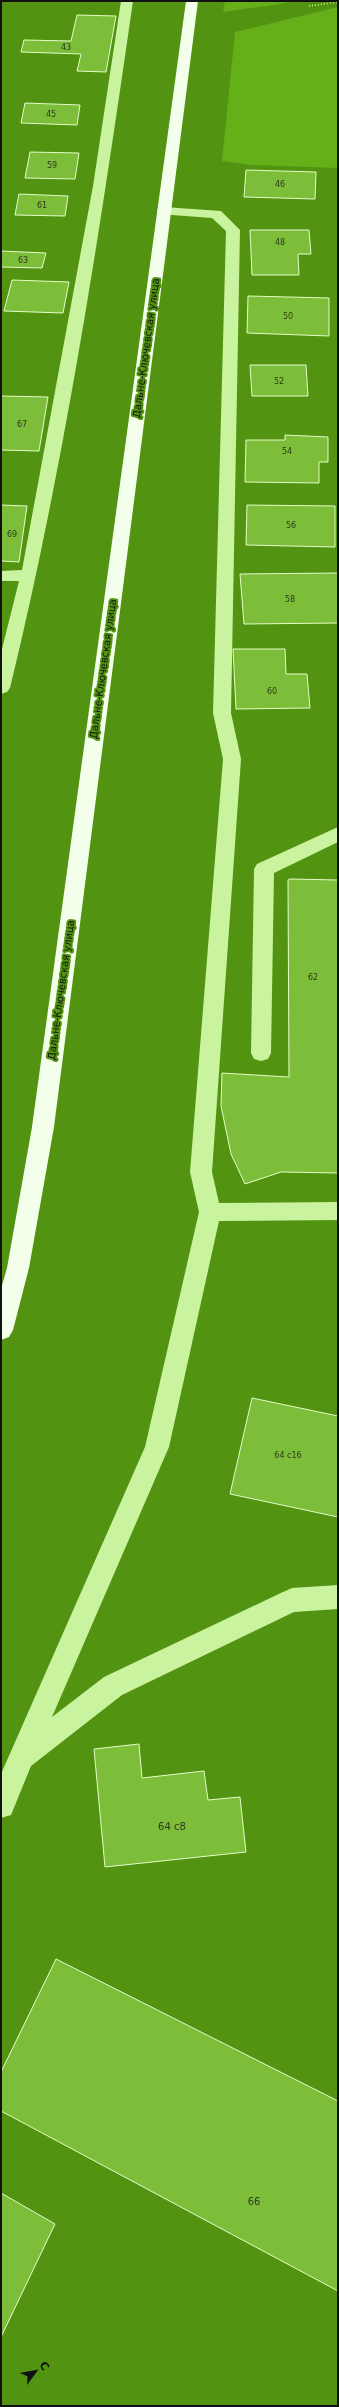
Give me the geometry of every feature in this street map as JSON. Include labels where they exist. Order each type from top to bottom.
[{"type":"main road","name":"Дальне-Ключевская улица","points":[[1,1330],[18,1268],[43,1127],[192,2]]},
{"type":"street","points":[[1,688],[29,575],[100,186],[127,1]]},
{"type":"street","points":[[1,1805],[157,1447],[210,1212],[201,1172],[232,758],[222,713],[233,230],[216,214],[164,211]]},
{"type":"street","points":[[1,576],[29,575]]},
{"type":"street","points":[[261,1053],[264,869],[338,834]]},
{"type":"street","points":[[210,1212],[338,1211]]},
{"type":"street","points":[[22,1758],[113,1686],[292,1600],[338,1597]]},
{"type":"path","points":[[308,6],[338,2]]},
{"type":"green space","points":[[225,1],[287,1],[287,3],[223,12]]},
{"type":"green space","points":[[338,7],[338,168],[251,165],[222,161],[235,32]]},
{"type":"building","points":[[77,15],[116,16],[106,72],[77,71],[81,54],[21,52],[24,40],[71,41]]},
{"type":"building","points":[[25,103],[80,105],[77,125],[21,123]]},
{"type":"building","points":[[30,152],[79,153],[75,179],[25,178]]},
{"type":"building","points":[[246,170],[316,172],[315,199],[244,197]]},
{"type":"building","points":[[19,194],[68,196],[65,216],[15,215]]},
{"type":"building","points":[[250,230],[309,230],[311,254],[298,254],[299,275],[252,275]]},
{"type":"building","points":[[1,251],[46,253],[42,268],[1,267]]},
{"type":"building","points":[[12,280],[69,282],[63,313],[4,311]]},
{"type":"building","points":[[248,296],[329,298],[329,336],[247,333]]},
{"type":"building","points":[[250,365],[306,365],[308,396],[252,396]]},
{"type":"building","points":[[1,396],[48,397],[39,451],[1,450]]},
{"type":"building","points":[[285,435],[328,437],[328,462],[319,462],[319,483],[245,482],[246,440],[285,440]]},
{"type":"building","points":[[1,505],[27,506],[19,562],[1,561]]},
{"type":"building","points":[[247,505],[335,506],[335,547],[246,545]]},
{"type":"building","points":[[338,573],[338,623],[244,624],[240,574]]},
{"type":"building","points":[[233,649],[285,649],[286,674],[307,674],[310,708],[236,709]]},
{"type":"building","points":[[288,880],[338,880],[338,1173],[281,1172],[245,1184],[231,1154],[221,1106],[222,1073],[289,1077]]},
{"type":"building","points":[[252,1398],[338,1416],[338,1517],[230,1494]]},
{"type":"building","points":[[139,1744],[142,1778],[204,1771],[208,1800],[240,1797],[246,1852],[105,1867],[94,1749]]},
{"type":"building","points":[[56,1959],[338,2101],[338,2291],[1,2111],[1,2072]]},
{"type":"building","points":[[1,2193],[55,2224],[1,2337]]}]
